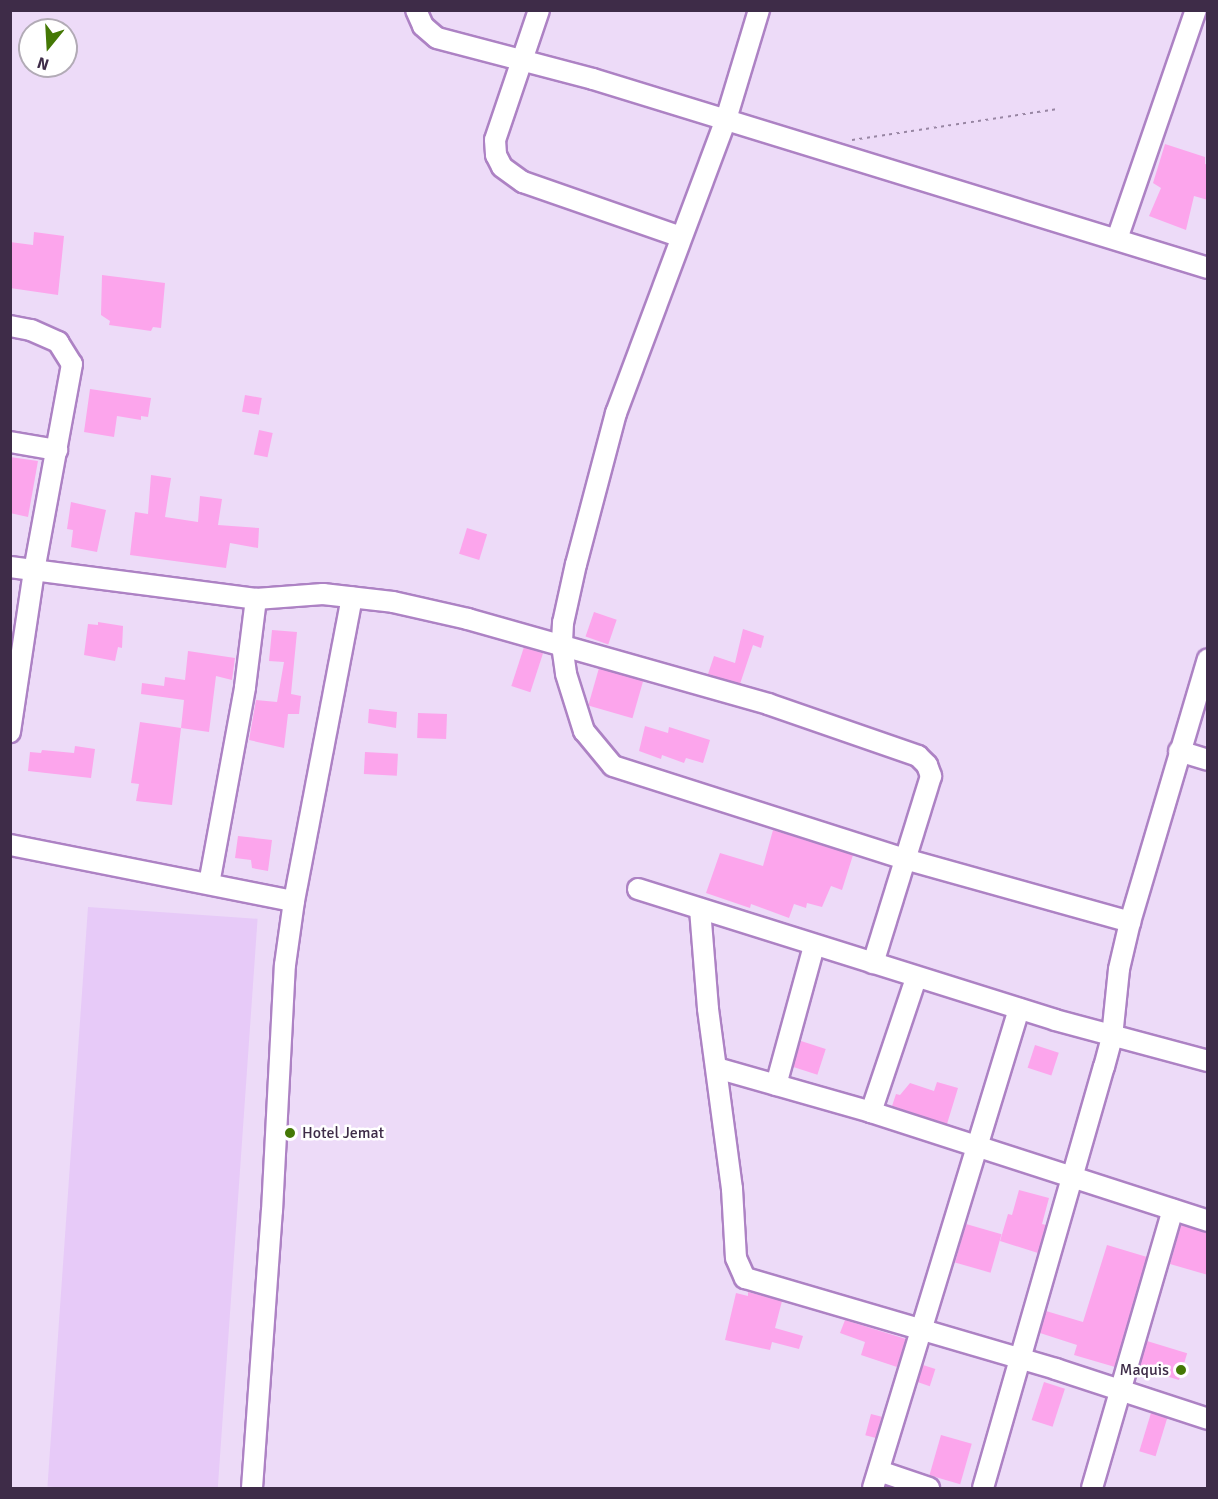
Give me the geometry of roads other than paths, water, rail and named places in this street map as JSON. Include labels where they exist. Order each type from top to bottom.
[{"type":"street","points":[[416,10],[423,26],[437,38],[726,119],[808,147],[1208,268]]},
{"type":"street","points":[[539,10],[524,61],[495,140],[496,155],[502,167],[523,182],[681,237]]},
{"type":"street","points":[[759,10],[726,119],[616,413],[567,603],[562,645],[566,674],[584,731],[613,766],[905,859],[1130,922]]},
{"type":"street","points":[[1117,239],[1198,21]]},
{"type":"street","points":[[10,326],[31,330],[58,342],[72,364],[34,571],[10,732]]},
{"type":"street","points":[[10,442],[57,450]]},
{"type":"street","points":[[10,567],[256,599],[323,594],[404,604],[562,645],[768,704],[918,756],[927,765],[931,776],[873,963]]},
{"type":"street","points":[[252,1488],[273,1211],[285,965],[294,901],[352,597]]},
{"type":"street","points":[[209,884],[245,687],[256,599]]},
{"type":"street","points":[[983,1488],[1022,1359],[1112,1037],[1119,969],[1130,922],[1208,659]]},
{"type":"street","points":[[1179,751],[1208,760]]},
{"type":"street","points":[[10,845],[294,901]]},
{"type":"street","points":[[638,889],[916,978],[1112,1037],[1208,1061]]},
{"type":"street","points":[[700,909],[708,1009],[732,1189],[736,1258],[745,1278],[1022,1359],[1208,1419]]},
{"type":"street","points":[[776,1085],[814,946]]},
{"type":"street","points":[[871,1112],[916,978]]},
{"type":"street","points":[[929,1488],[876,1480],[1019,1009]]},
{"type":"street","points":[[717,1068],[871,1112],[1208,1221]]},
{"type":"street","points":[[1092,1488],[1173,1210]]},
{"type":"place","name":"Hotel Jemat","points":[[290,1133]]},
{"type":"place","name":"Maquis","points":[[1181,1370]]}]
